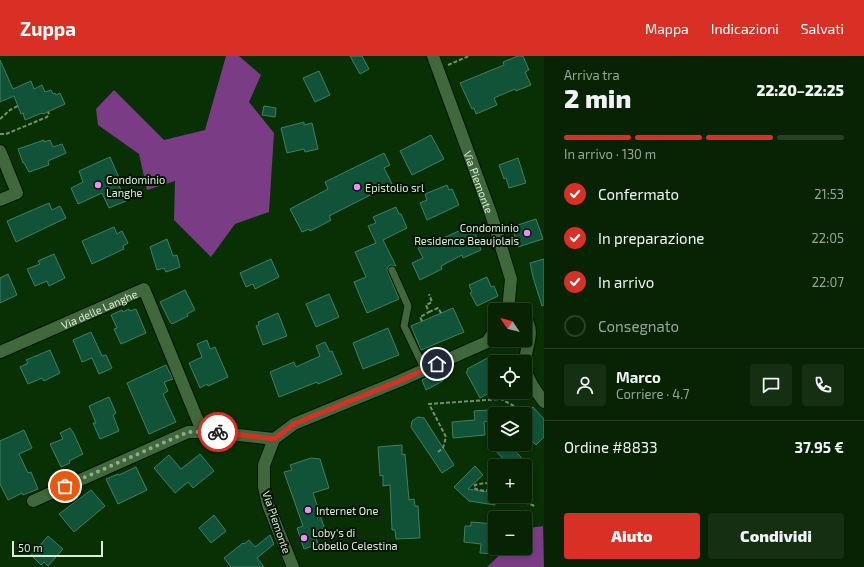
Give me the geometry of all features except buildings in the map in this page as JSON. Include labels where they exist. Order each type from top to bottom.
[{"type":"street","name":"Via Piemonte","points":[[434,56],[491,214],[511,279],[509,303]]},
{"type":"street","points":[[0,151],[17,193],[0,200]]},
{"type":"street","name":"Via delle Langhe","points":[[0,352],[144,289],[202,431]]},
{"type":"street","points":[[33,500],[188,432],[202,431],[274,439],[294,424],[425,370],[488,340]]},
{"type":"street","points":[[528,347],[525,364],[528,376],[544,402]]},
{"type":"street","name":"Via Piemonte","points":[[274,439],[264,465],[264,486],[268,505],[293,567]]},
{"type":"lane","points":[[392,270],[408,306],[404,326],[425,370]]},
{"type":"path","points":[[448,65],[469,56]]},
{"type":"path","points":[[0,119],[10,110],[18,106]]},
{"type":"path","points":[[0,134],[6,134],[47,117],[49,114],[48,112]]},
{"type":"path","points":[[429,294],[432,302],[426,305],[429,312]]},
{"type":"path","points":[[422,321],[420,317],[438,308],[441,313]]},
{"type":"path","points":[[438,452],[443,448],[446,437],[429,404],[500,399],[514,406]]},
{"type":"path","points":[[485,483],[495,486],[490,490],[474,488],[475,485],[485,483]]},
{"type":"path","points":[[527,503],[535,506]]},
{"type":"shaded area","points":[[226,56],[239,56],[261,75],[249,102],[274,133],[269,212],[235,224],[211,257],[174,220],[175,181],[147,190],[139,154],[98,125],[96,109],[114,90],[164,140],[205,130]]},
{"type":"shaded area","points":[[543,526],[544,567],[487,567],[500,555],[532,555],[532,528]]},
{"type":"way so far","points":[[65,486],[188,432],[218,432]]},
{"type":"place","name":"Condominio Langhe","points":[[98,185]]},
{"type":"place","name":"Epistolio srl","points":[[357,187]]},
{"type":"place","name":"Condominio Residence Beaujolais","points":[[527,233]]},
{"type":"place","name":"Internet One","points":[[308,510]]},
{"type":"place","name":"Loby's di Lobello Celestina","points":[[304,538]]},
{"type":"route","points":[[218,432],[274,439],[294,424],[437,364]]}]
